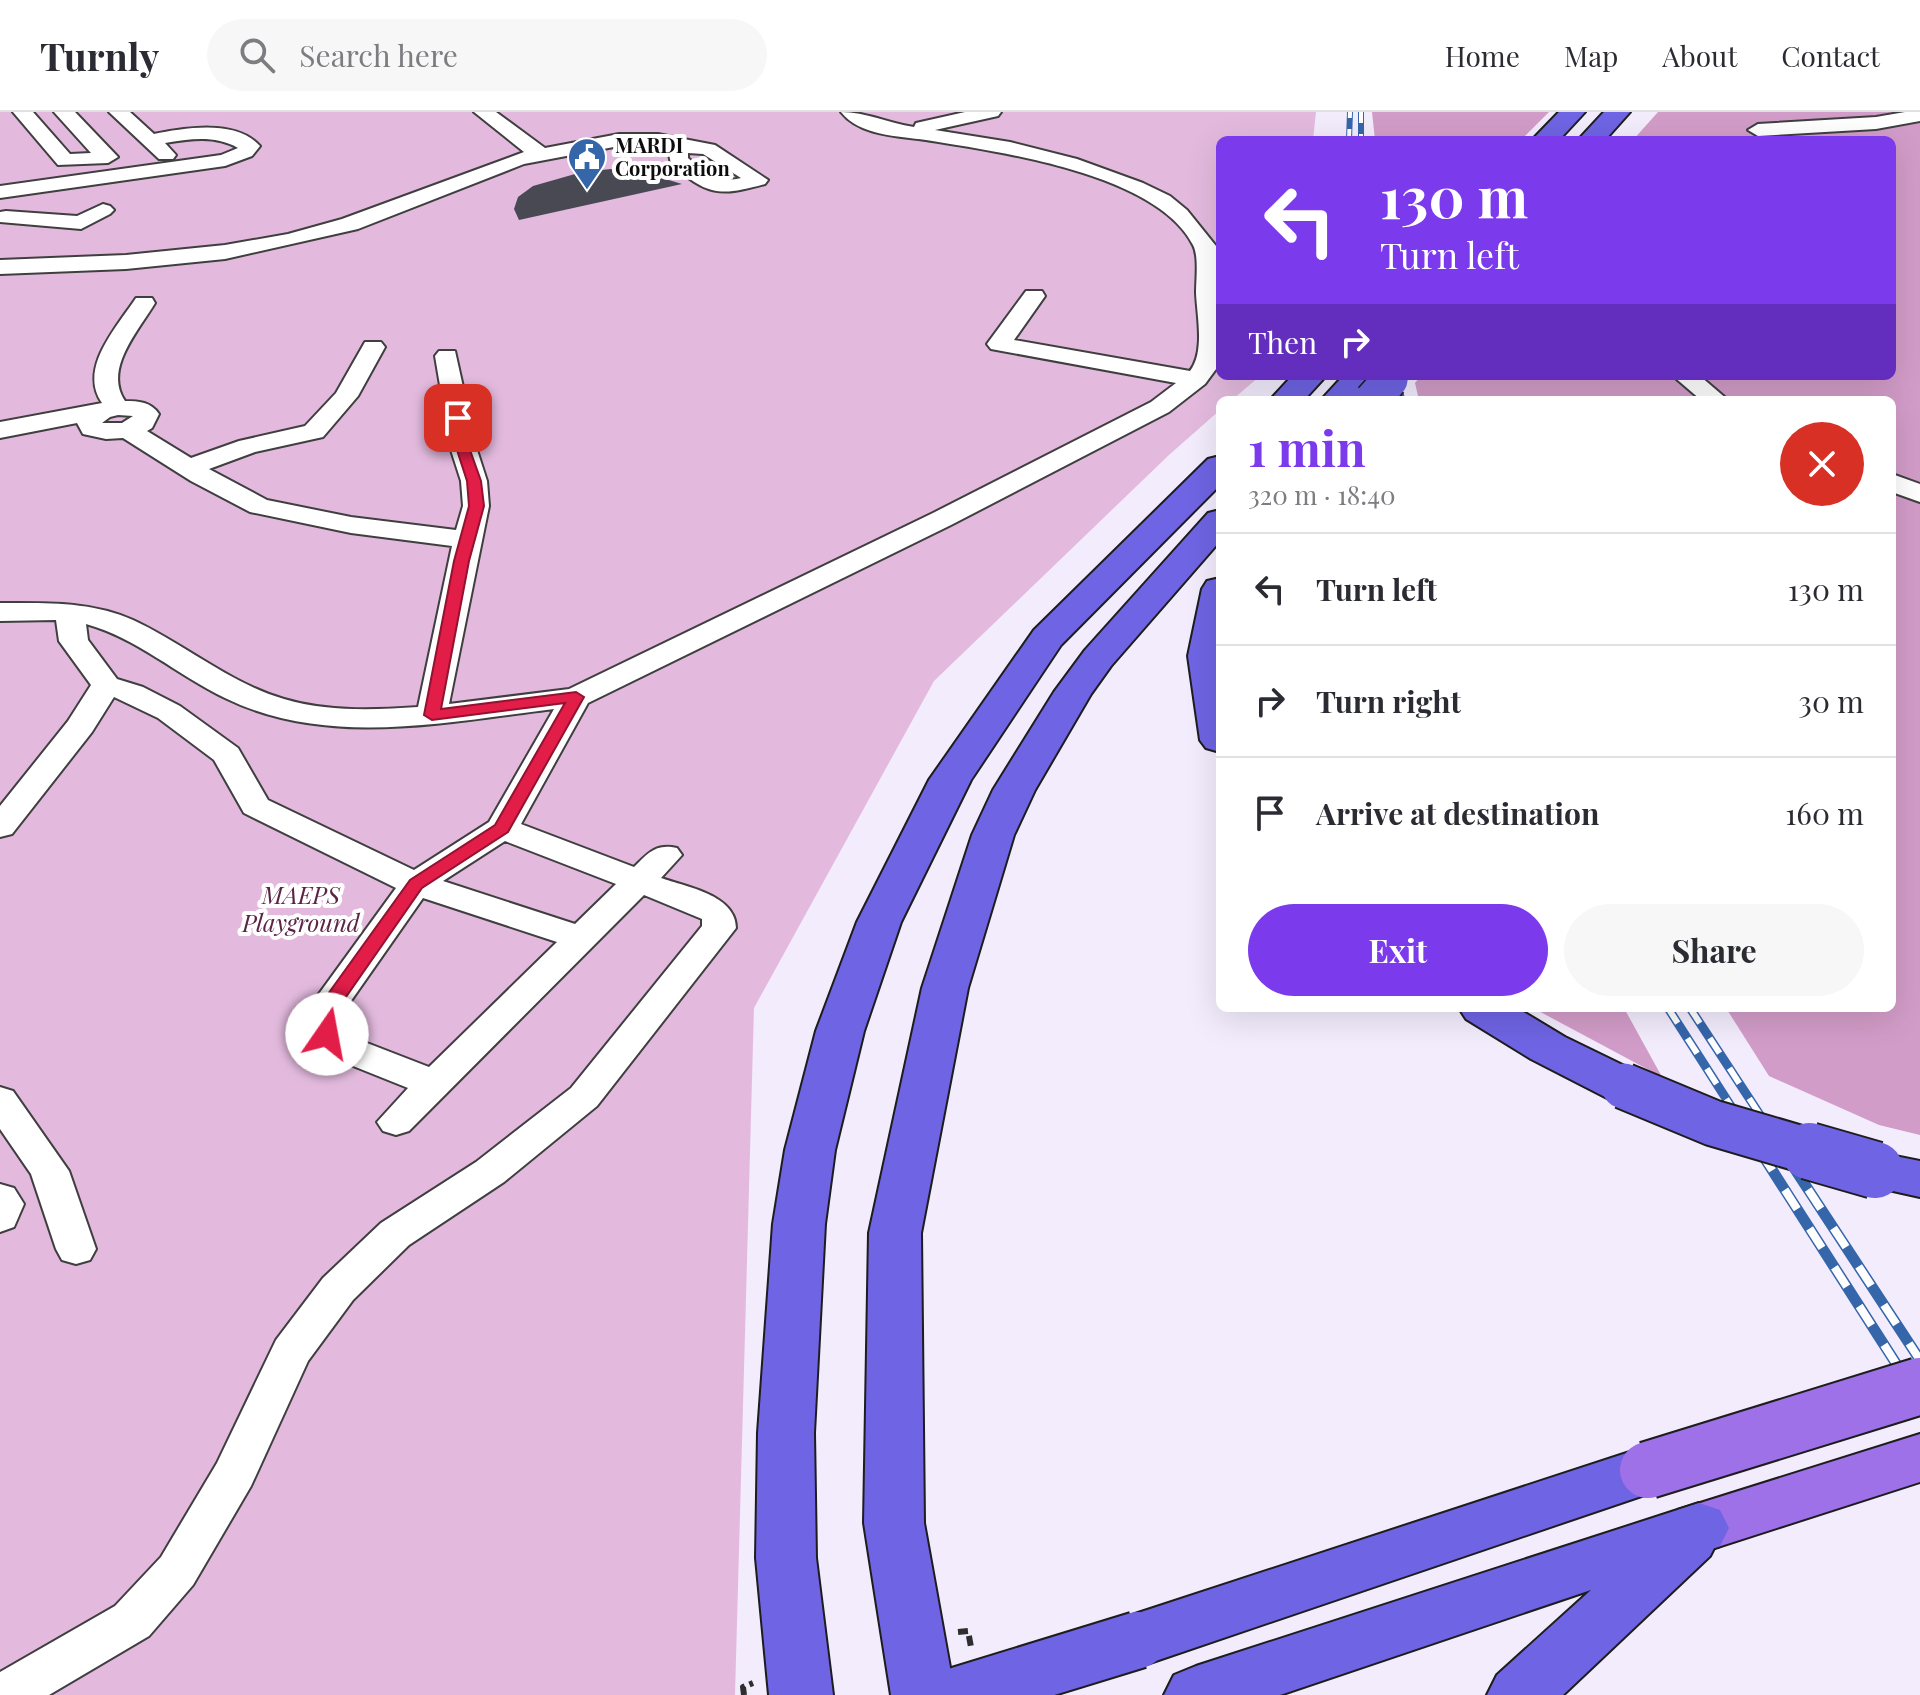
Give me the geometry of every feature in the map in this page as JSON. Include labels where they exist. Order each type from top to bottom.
[{"type":"highway","points":[[1549,136],[1573,112]]},
{"type":"highway","points":[[1595,136],[1618,112]]},
{"type":"highway","points":[[1290,396],[1306,380]]},
{"type":"highway","points":[[1341,396],[1356,380]]},
{"type":"highway","points":[[1376,396],[1390,380]]},
{"type":"highway","points":[[800,1692],[786,1558],[786,1433],[793,1314],[799,1224],[810,1150],[840,1031],[879,922],[950,780],[1047,638],[1215,498]]},
{"type":"highway","points":[[923,1695],[894,1523],[895,1233],[945,988],[993,835],[1014,790],[1073,692],[1215,498]]},
{"type":"highway","points":[[1216,610],[1207,656],[1216,714]]},
{"type":"highway","points":[[1489,1012],[1548,1048],[1624,1086],[1713,1123],[1898,1174]]},
{"type":"highway","points":[[959,1695],[1138,1640],[1648,1470]]},
{"type":"highway","points":[[1196,1695],[1699,1528]]},
{"type":"highway","points":[[1519,1695],[1699,1528]]},
{"type":"main road","points":[[1648,1470],[1920,1386]]},
{"type":"main road","points":[[1699,1528],[1920,1458]]},
{"type":"street","points":[[23,112],[65,161],[165,153]]},
{"type":"street","points":[[64,112],[106,157]]},
{"type":"street","points":[[119,112],[165,153]]},
{"type":"street","points":[[484,112],[541,155]]},
{"type":"street","points":[[0,612],[69,611],[121,625],[236,692],[277,707],[320,716],[373,719],[432,715],[576,697],[942,519],[1160,407],[1196,379],[1207,365],[1210,345],[1205,246],[1180,214],[1163,200],[1070,163],[1010,148],[868,124],[851,112]]},
{"type":"street","points":[[903,132],[991,112]]},
{"type":"street","points":[[1758,130],[1876,123],[1920,115]]},
{"type":"street","points":[[0,267],[188,257],[289,240],[350,224],[519,159],[619,140],[658,140],[678,146]]},
{"type":"street","points":[[5,196],[165,153]]},
{"type":"street","points":[[1034,296],[999,344],[1196,379]]},
{"type":"street","points":[[110,420],[106,391],[107,363],[144,303]]},
{"type":"street","points":[[188,468],[248,446],[314,432],[346,396],[373,347]]},
{"type":"street","points":[[432,715],[476,506],[474,481],[464,450],[447,356]]},
{"type":"street","points":[[1690,380],[1711,396]]},
{"type":"street","points":[[0,446],[110,420]]},
{"type":"street","points":[[0,430],[110,420],[188,468],[259,506],[351,525],[467,540]]},
{"type":"street","points":[[1896,484],[1920,494]]},
{"type":"street","points":[[69,611],[74,641],[106,685],[132,693],[169,712],[227,755],[255,806],[416,884],[582,938]]},
{"type":"street","points":[[0,827],[81,725],[106,685]]},
{"type":"street","points":[[435,1084],[336,1045],[327,1034],[323,1022],[329,1006],[416,884],[502,828],[576,697]]},
{"type":"street","points":[[5,1695],[132,1621],[177,1571],[235,1473],[291,1352],[338,1289],[395,1234],[490,1172],[584,1097],[719,928],[719,918],[712,909],[652,868],[502,828]]},
{"type":"street","points":[[396,1122],[652,868]]},
{"type":"street","points":[[0,1100],[49,1171],[76,1249]]},
{"type":"street","points":[[0,1198],[4,1204],[0,1217]]},
{"type":"green space","name":"MAEPS Playground","points":[[0,112],[1316,112],[1313,136],[1216,136],[1216,380],[1255,380],[1237,396],[1216,396],[1216,414],[934,681],[754,1008],[735,1695],[0,1695]]},
{"type":"shaded area","points":[[1372,112],[1549,112],[1525,136],[1375,136]]},
{"type":"shaded area","points":[[1658,112],[1920,112],[1920,1135],[1879,1125],[1769,1076],[1729,1012],[1896,1012],[1896,396],[1418,396],[1415,383],[1418,380],[1896,380],[1896,136],[1637,136]]},
{"type":"shaded area","points":[[1540,1012],[1626,1012],[1662,1077]]},
{"type":"building","name":"MARDI Corporation","points":[[611,169],[639,171],[682,184],[519,220],[514,209],[518,197],[533,186],[582,172]]},
{"type":"railway","points":[[1349,136],[1350,112]]},
{"type":"railway","points":[[1361,112],[1361,136]]},
{"type":"railway","points":[[1381,380],[1386,396]]},
{"type":"railway","points":[[1396,380],[1401,396]]},
{"type":"railway","points":[[1671,1012],[1761,1153]]},
{"type":"railway","points":[[1693,1012],[1785,1153]]},
{"type":"railway","points":[[1760,1151],[1920,1401]]},
{"type":"railway","points":[[1783,1151],[1920,1360]]},
{"type":"place","name":"MARDI Corporation","points":[[587,191]]},
{"type":"route","points":[[327,1034],[323,1022],[329,1006],[416,884],[502,828],[576,697],[432,715],[476,506],[474,481],[458,418]]}]
